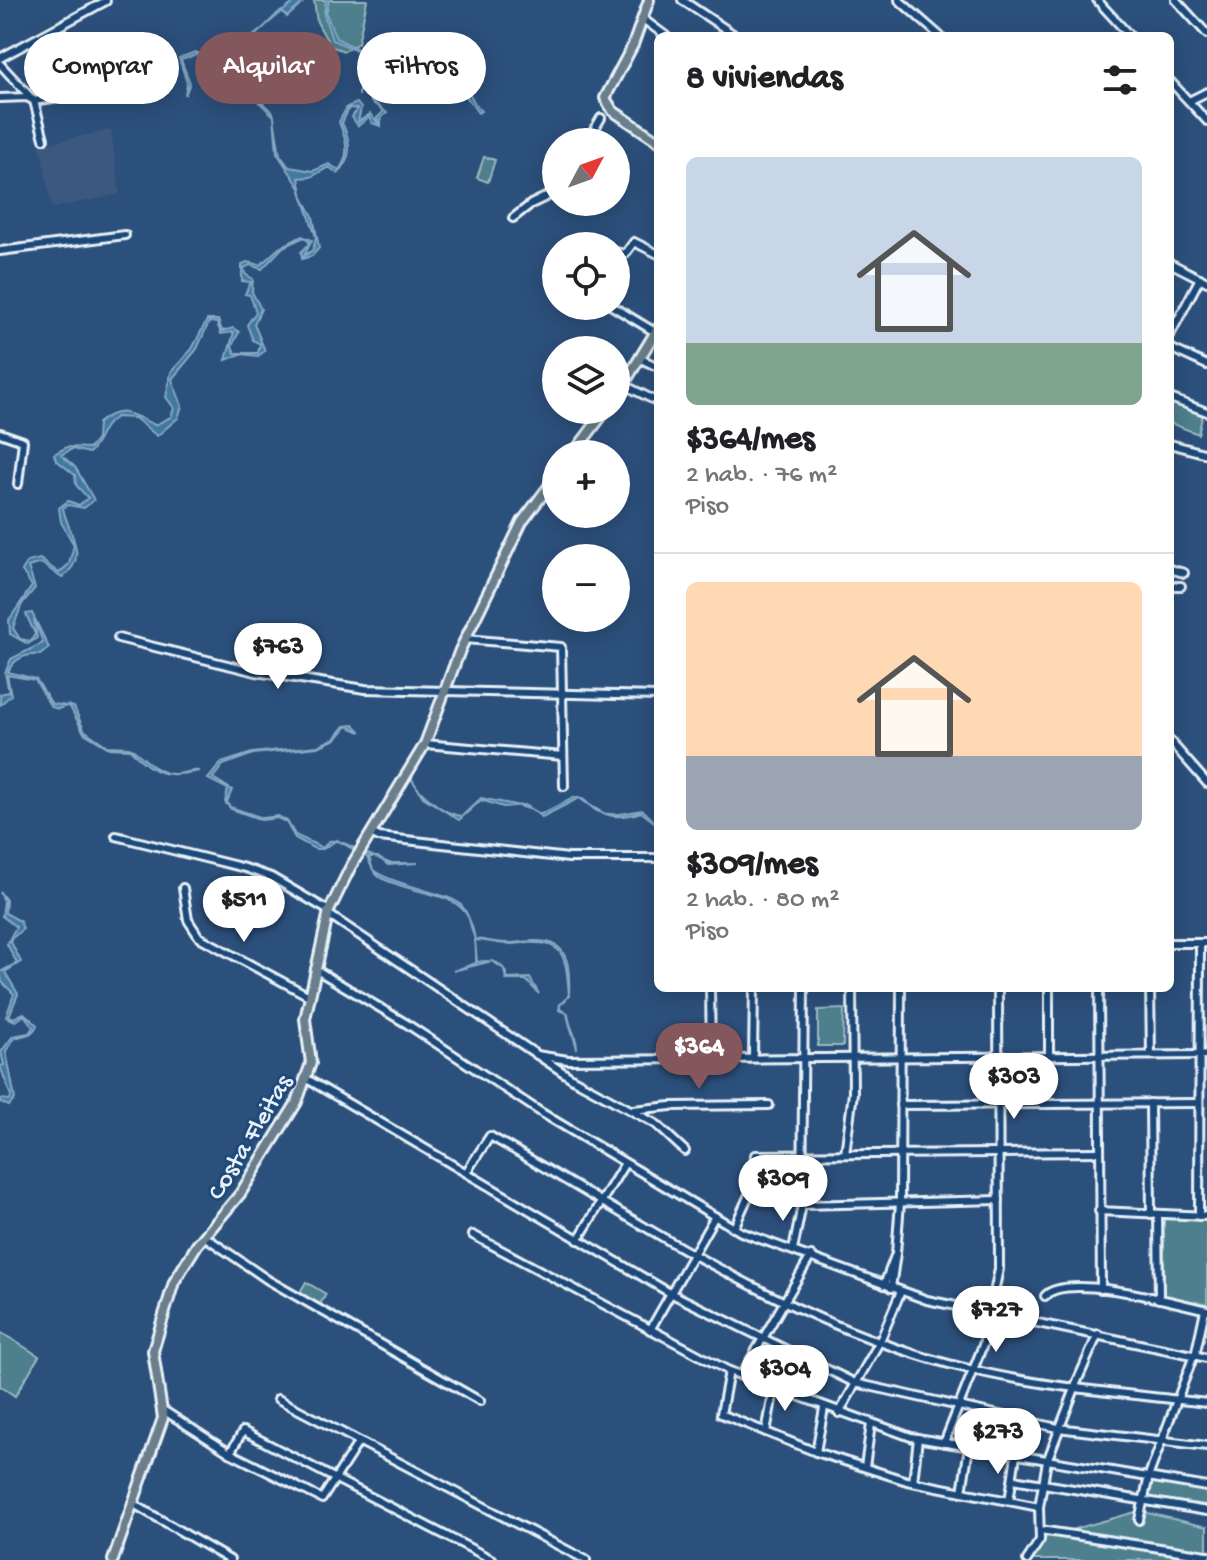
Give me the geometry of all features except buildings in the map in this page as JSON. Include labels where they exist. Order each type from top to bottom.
[{"type":"main road","points":[[649,0],[643,19],[606,93],[609,106],[654,138]]},
{"type":"main road","points":[[630,377],[654,335]]},
{"type":"main road","name":"Costa Fleitas","points":[[113,1560],[163,1410],[153,1358],[154,1342],[178,1274],[204,1236],[240,1194],[307,1079],[312,1056],[305,1024],[314,968],[329,912],[371,833],[425,744],[465,639],[522,522],[542,496]]},
{"type":"street","points":[[682,0],[730,32]]},
{"type":"street","points":[[899,0],[935,32]]},
{"type":"street","points":[[1097,0],[1126,32]]},
{"type":"street","points":[[1176,0],[1207,34]]},
{"type":"street","points":[[0,58],[106,1]]},
{"type":"street","points":[[643,19],[661,32]]},
{"type":"street","points":[[0,64],[24,90]]},
{"type":"street","points":[[1174,85],[1207,121]]},
{"type":"street","points":[[1189,101],[1207,92]]},
{"type":"street","points":[[0,98],[24,97]]},
{"type":"street","points":[[35,104],[44,139]]},
{"type":"street","points":[[595,128],[609,106]]},
{"type":"street","points":[[518,214],[542,200]]},
{"type":"street","points":[[0,251],[125,235]]},
{"type":"street","points":[[630,247],[634,242],[654,252]]},
{"type":"street","points":[[1174,265],[1204,280],[1174,329]]},
{"type":"street","points":[[630,316],[654,328]]},
{"type":"street","points":[[1174,350],[1207,365]]},
{"type":"street","points":[[641,359],[654,365]]},
{"type":"street","points":[[630,385],[654,400]]},
{"type":"street","points":[[1174,400],[1207,412]]},
{"type":"street","points":[[0,433],[23,441],[18,484]]},
{"type":"street","points":[[1174,445],[1207,454]]},
{"type":"street","points":[[1174,570],[1184,573]]},
{"type":"street","points":[[1174,586],[1181,586]]},
{"type":"street","points":[[118,638],[279,676],[365,689],[654,696]]},
{"type":"street","points":[[465,639],[561,647],[564,786]]},
{"type":"street","points":[[425,744],[563,756]]},
{"type":"street","points":[[1174,746],[1207,783]]},
{"type":"street","points":[[371,833],[379,837],[569,858],[654,858]]},
{"type":"street","points":[[116,836],[271,877],[329,912],[573,1079],[670,1133],[685,1151]]},
{"type":"street","points":[[183,888],[188,920],[199,937],[309,996]]},
{"type":"street","points":[[1099,1211],[1203,1216],[1199,1103],[1203,1055],[1203,943],[1174,943]]},
{"type":"street","points":[[314,968],[734,1228],[901,1291],[991,1314],[1207,1358]]},
{"type":"street","points":[[710,992],[711,1058]]},
{"type":"street","points":[[753,1057],[754,992]]},
{"type":"street","points":[[793,1250],[802,1205],[804,992]]},
{"type":"street","points":[[845,1154],[853,1093],[852,992]]},
{"type":"street","points":[[888,1286],[896,1253],[900,1203],[901,992]]},
{"type":"street","points":[[944,1443],[991,1314],[999,1269],[998,992]]},
{"type":"street","points":[[1049,992],[1049,1055]]},
{"type":"street","points":[[1099,992],[1101,1289]]},
{"type":"street","points":[[1150,992],[1151,1055]]},
{"type":"street","points":[[537,1055],[568,1060],[1203,1055]]},
{"type":"street","points":[[307,1079],[670,1293],[855,1383],[1058,1428],[1207,1446]]},
{"type":"street","points":[[1150,1103],[1159,1299]]},
{"type":"street","points":[[900,1105],[1199,1103]]},
{"type":"street","points":[[631,1110],[671,1106],[769,1105]]},
{"type":"street","points":[[467,1171],[490,1136],[785,1301],[880,1341],[973,1370],[1207,1403]]},
{"type":"street","points":[[734,1228],[752,1188],[755,1155],[1099,1152]]},
{"type":"street","points":[[578,1240],[625,1163]]},
{"type":"street","points":[[802,1205],[999,1200]]},
{"type":"street","points":[[650,1330],[715,1216]]},
{"type":"street","points":[[473,1235],[729,1371],[824,1408],[918,1438],[1207,1487]]},
{"type":"street","points":[[204,1236],[268,1280],[480,1401]]},
{"type":"street","points":[[741,1376],[811,1256]]},
{"type":"street","points":[[1045,1296],[1059,1287],[1101,1289],[1206,1310],[1180,1400],[1149,1478],[1139,1520]]},
{"type":"street","points":[[839,1413],[880,1341],[901,1291]]},
{"type":"street","points":[[1027,1560],[1040,1540],[1039,1507],[1047,1461],[1098,1334]]},
{"type":"street","points":[[729,1371],[721,1414],[816,1452],[913,1482],[1039,1507]]},
{"type":"street","points":[[766,1432],[774,1389]]},
{"type":"street","points":[[278,1399],[586,1560]]},
{"type":"street","points":[[816,1452],[824,1408]]},
{"type":"street","points":[[163,1410],[230,1453],[322,1499],[358,1443]]},
{"type":"street","points":[[865,1467],[871,1424]]},
{"type":"street","points":[[230,1453],[242,1432],[486,1560]]},
{"type":"street","points":[[913,1482],[918,1438]]},
{"type":"street","points":[[962,1492],[969,1447]]},
{"type":"street","points":[[1009,1501],[1016,1455]]},
{"type":"street","points":[[1013,1479],[1207,1511]]},
{"type":"street","points":[[334,1480],[493,1560]]},
{"type":"street","points":[[132,1503],[230,1560]]},
{"type":"street","points":[[1040,1530],[1207,1555]]},
{"type":"shaded area","points":[[292,0],[306,0],[287,17],[282,11],[292,4]]},
{"type":"shaded area","points":[[326,0],[329,0],[326,14],[334,32],[329,32],[324,15]]},
{"type":"shaded area","points":[[195,52],[195,55],[181,60],[190,83],[185,95],[187,83],[179,58]]},
{"type":"shaded area","points":[[357,103],[361,108],[358,122],[370,114],[379,124],[377,118],[384,111],[374,104],[387,113],[381,118],[381,126],[372,123],[369,117],[358,126],[352,117],[357,109],[349,108],[342,123],[348,137],[348,156],[338,174],[329,167],[311,177],[299,178],[303,196],[277,153],[274,120],[280,155],[289,167],[313,171],[329,164],[339,170],[346,146],[339,122],[347,107]]},
{"type":"shaded area","points":[[111,130],[120,194],[52,208],[40,145]]},
{"type":"shaded area","points":[[304,199],[313,216],[319,248],[312,256],[302,259],[301,252],[310,243],[304,237],[283,247],[262,269],[250,265],[244,268],[245,274],[253,279],[252,292],[261,309],[254,324],[265,351],[258,356],[241,354],[226,360],[234,332],[221,334],[217,323],[209,322],[197,349],[172,379],[182,406],[178,418],[157,436],[135,418],[116,417],[107,425],[89,453],[72,449],[61,455],[75,467],[94,500],[84,508],[68,505],[63,508],[75,544],[75,561],[71,570],[62,578],[41,563],[28,567],[35,588],[22,604],[13,628],[20,639],[31,641],[35,634],[26,614],[32,613],[49,648],[40,655],[21,658],[13,663],[8,672],[36,679],[52,704],[66,706],[58,709],[51,707],[35,680],[7,675],[11,695],[0,705],[0,694],[9,692],[5,673],[11,659],[43,643],[34,619],[37,638],[28,644],[10,634],[9,620],[32,586],[22,571],[27,562],[40,559],[59,573],[69,564],[74,545],[61,522],[59,508],[68,501],[79,505],[88,498],[76,485],[75,475],[56,460],[54,454],[67,447],[90,448],[97,439],[98,423],[114,414],[126,413],[155,425],[171,417],[174,408],[166,397],[171,372],[192,349],[207,320],[218,320],[222,331],[233,328],[239,332],[232,346],[235,353],[258,353],[260,344],[253,340],[247,325],[256,312],[250,295],[245,294],[251,282],[242,281],[242,265],[247,262],[260,265],[279,248],[302,236],[312,240],[304,256],[313,250],[316,237]]},
{"type":"shaded area","points":[[70,706],[74,707],[84,730],[107,746],[129,747],[155,767],[175,774],[162,773],[154,770],[130,749],[109,748],[84,733]]},
{"type":"shaded area","points":[[354,725],[361,732],[347,726],[336,739],[318,747],[253,754],[223,765],[213,778],[232,790],[227,802],[230,807],[263,818],[278,816],[287,821],[295,835],[323,848],[329,841],[335,841],[323,849],[315,849],[295,838],[286,822],[277,818],[262,820],[231,809],[225,802],[228,789],[208,779],[221,763],[252,753],[318,746],[335,738],[345,726]]},
{"type":"shaded area","points":[[415,785],[432,802],[455,815],[462,816],[481,798],[518,806],[503,807],[481,800],[459,820],[423,797]]},
{"type":"shaded area","points":[[575,797],[579,798],[542,817],[532,810],[541,814]]},
{"type":"shaded area","points":[[643,810],[654,822],[641,812],[615,816],[604,813]]},
{"type":"shaded area","points":[[374,870],[456,901],[464,909],[469,919],[462,908],[450,901],[383,879]]},
{"type":"shaded area","points":[[0,892],[6,900],[5,913],[20,921],[23,929],[10,940],[21,962],[5,972],[18,994],[9,1016],[14,1018],[24,1013],[37,1025],[30,1034],[14,1039],[6,1051],[15,1099],[9,1106],[0,1102],[0,1099],[10,1100],[11,1096],[0,1066],[4,1065],[1,1052],[13,1036],[29,1033],[33,1027],[24,1015],[16,1021],[6,1017],[14,994],[2,982],[0,972],[17,963],[7,944],[16,927],[2,916],[4,901]]},
{"type":"shaded area","points":[[475,939],[503,943],[544,941],[559,948],[568,964],[569,994],[566,967],[558,950],[542,943],[507,944]]},
{"type":"shaded area","points":[[475,941],[477,962],[491,961],[453,971],[476,963]]},
{"type":"shaded area","points":[[504,969],[508,979],[530,978],[539,994],[526,980],[506,980]]},
{"type":"green space","points":[[314,0],[367,0],[360,32],[357,32],[357,44],[344,51],[341,50],[341,32],[322,32],[317,22]]},
{"type":"green space","points":[[484,157],[495,160],[488,182],[477,178]]},
{"type":"green space","points":[[1174,402],[1203,413],[1198,434],[1174,425]]},
{"type":"green space","points":[[844,1009],[843,1046],[818,1046],[818,1010]]},
{"type":"green space","points":[[1164,1219],[1207,1220],[1207,1304],[1164,1296]]},
{"type":"green space","points":[[306,1282],[326,1294],[319,1306],[299,1294]]},
{"type":"green space","points":[[0,1332],[39,1356],[15,1396],[0,1386]]},
{"type":"green space","points":[[1151,1482],[1206,1491],[1207,1505],[1148,1498]]},
{"type":"green space","points":[[1139,1511],[1207,1527],[1207,1560],[1033,1560],[1046,1537]]}]
